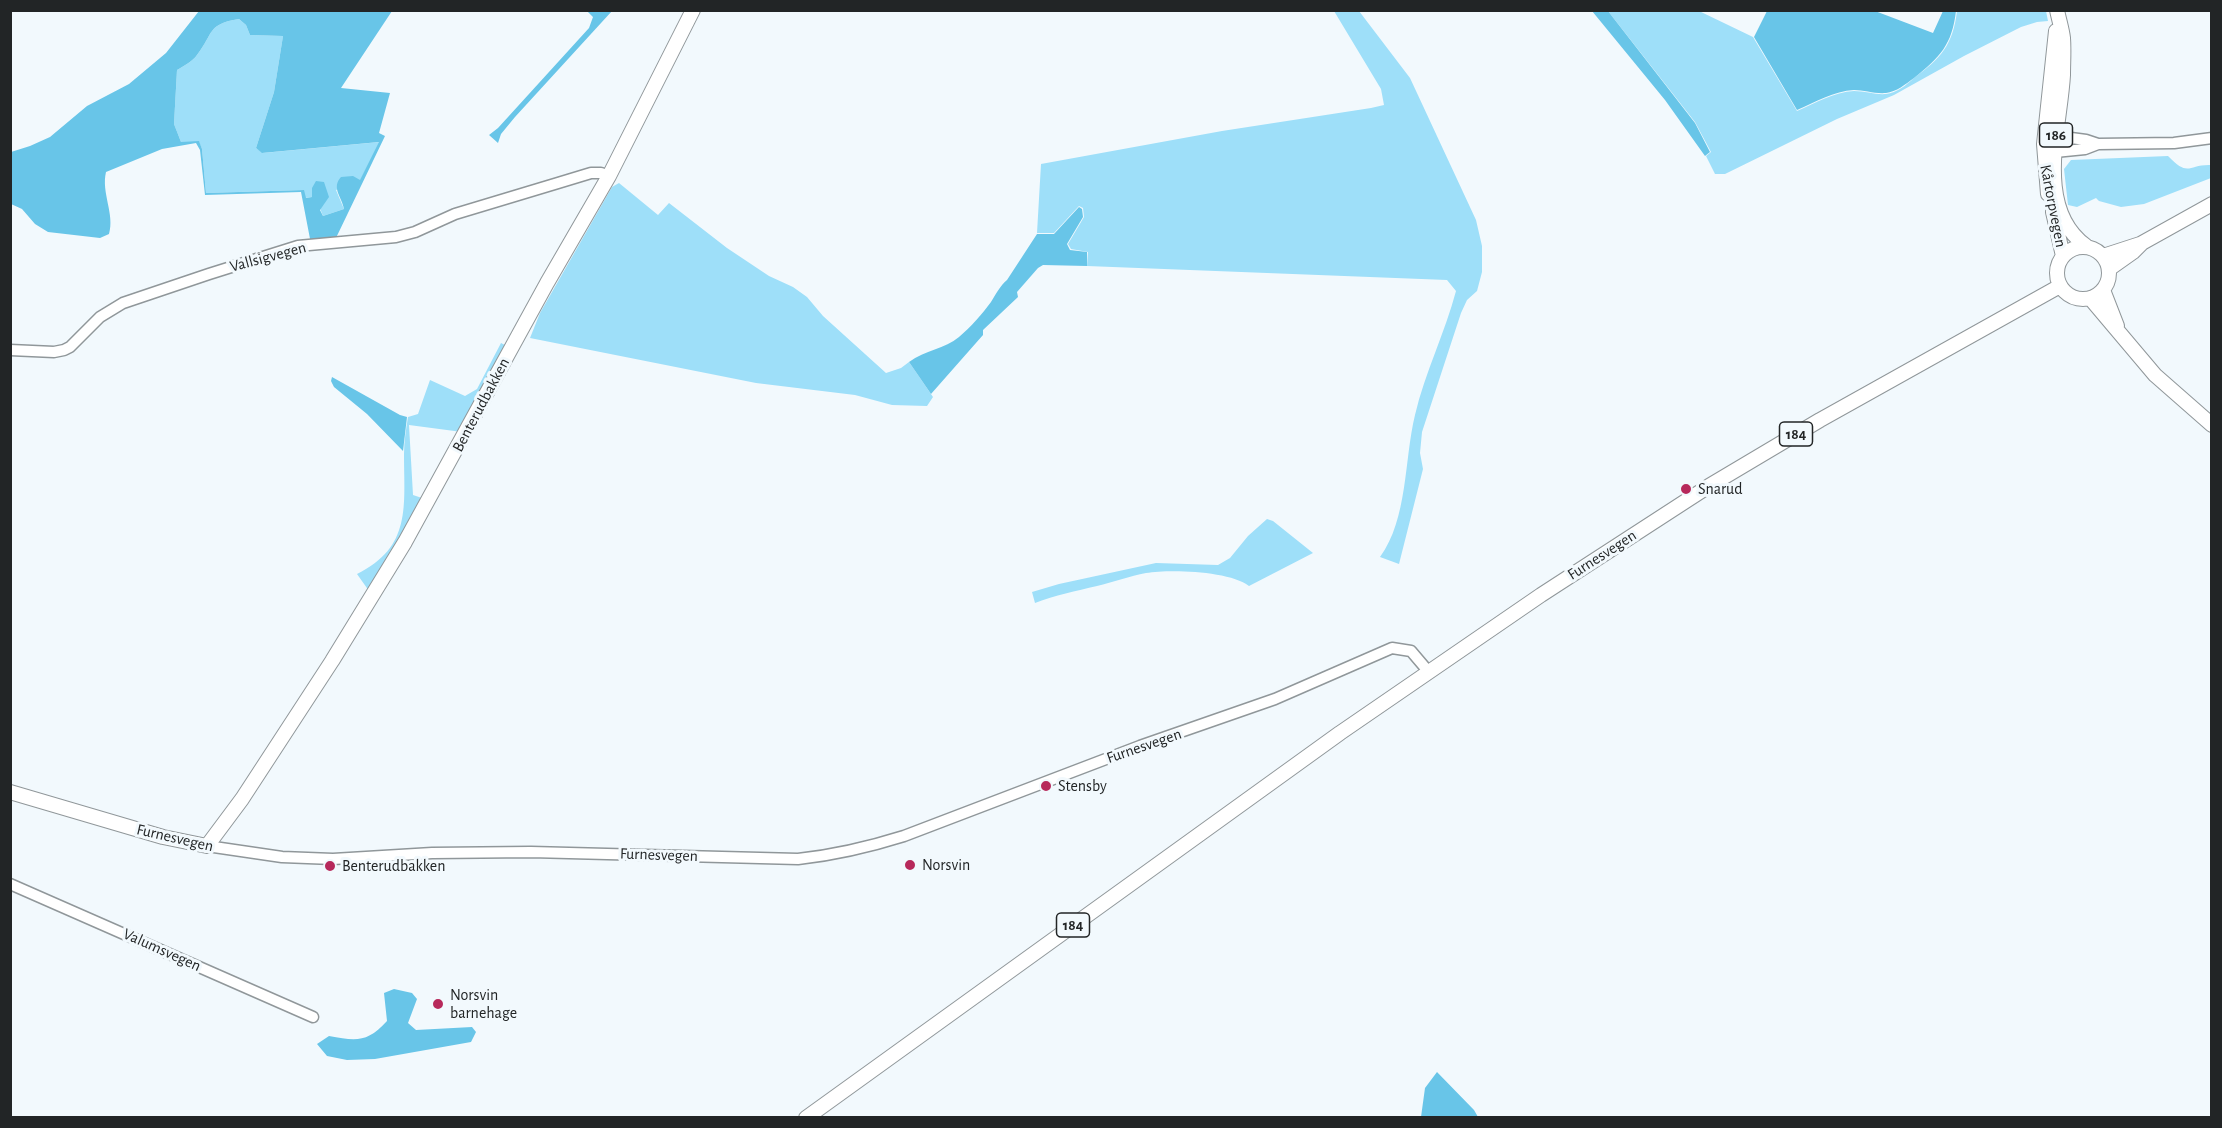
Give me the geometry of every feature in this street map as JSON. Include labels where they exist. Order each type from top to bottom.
[{"type":"main road","name":"Benterudbakken","points":[[207,846],[242,799],[332,661],[405,542],[547,283],[609,176],[693,10]]},
{"type":"main road","name":"Kårtorpvegen","points":[[2057,12],[2063,36],[2063,59],[2056,136],[2055,184],[2061,211],[2071,233],[2086,246]]},
{"type":"main road","name":"Kårtorpvegen","points":[[2057,12],[2044,162],[2049,197],[2063,255]]},
{"type":"main road","points":[[2109,269],[2142,243],[2211,204]]},
{"type":"main road","points":[[2103,255],[2142,243]]},
{"type":"main road","points":[[2086,246],[2103,255],[2109,269],[2108,280],[2103,290],[2090,298],[2073,297],[2060,286],[2057,274],[2063,255],[2073,248],[2086,246]]},
{"type":"main road","name":"Furnesvegen","points":[[1428,671],[1709,486],[1820,420],[2060,286]]},
{"type":"main road","points":[[2103,290],[2117,328]]},
{"type":"main road","points":[[2090,298],[2155,375],[2211,425]]},
{"type":"main road","name":"184","points":[[806,1118],[1428,671]]},
{"type":"main road","name":"Furnesvegen","points":[[10,792],[163,837],[207,846]]},
{"type":"street","points":[[2056,136],[2098,144],[2174,143],[2211,138]]},
{"type":"street","points":[[2055,152],[2085,149],[2098,144]]},
{"type":"street","name":"Vallsigvegen","points":[[10,350],[54,352],[64,350],[70,347],[100,317],[123,303],[298,246],[396,237],[415,232],[455,214],[591,173],[609,176]]},
{"type":"street","name":"Furnesvegen","points":[[207,846],[282,857],[333,859],[531,852],[788,859],[825,856],[904,836],[1140,746],[1275,699],[1392,648],[1411,651],[1428,671]]},
{"type":"street","name":"Valumsvegen","points":[[10,884],[314,1017]]},
{"type":"shaded area","points":[[199,11],[392,11],[341,88],[390,93],[379,133],[385,136],[335,240],[311,244],[301,192],[205,195],[200,150],[196,143],[162,149],[106,172],[105,188],[110,226],[109,234],[100,238],[48,232],[35,224],[22,209],[11,204],[11,152],[50,137],[87,106],[129,84],[166,53]],"holes":[[[239,19],[246,25],[250,35],[283,36],[274,92],[256,148],[262,153],[379,142],[360,180],[353,176],[341,177],[338,181],[337,189],[344,209],[323,216],[320,210],[329,197],[324,182],[316,181],[312,188],[312,197],[306,198],[304,190],[206,193],[202,149],[199,141],[181,142],[174,124],[177,70],[195,57],[216,27]]]},
{"type":"shaded area","points":[[587,11],[612,11],[515,117],[501,134],[498,143],[489,135],[589,28],[593,17]]},
{"type":"shaded area","points":[[1334,11],[1359,11],[1410,78],[1476,220],[1482,246],[1482,272],[1477,291],[1467,300],[1461,313],[1422,432],[1420,453],[1423,469],[1399,564],[1380,557],[1396,525],[1415,415],[1456,291],[1447,280],[1087,266],[1088,252],[1071,249],[1068,244],[1084,217],[1083,208],[1079,206],[1054,233],[1037,233],[1041,164],[1222,131],[1384,105],[1381,89]]},
{"type":"shaded area","points":[[1592,11],[1608,11],[1695,123],[1710,152],[1705,156],[1665,100]]},
{"type":"shaded area","points":[[1608,11],[1699,11],[1753,37],[1797,111],[1839,93],[1854,91],[1886,94],[1901,88],[1932,64],[1944,50],[1952,33],[1957,11],[2046,11],[2048,21],[2021,27],[1894,95],[1837,119],[1725,174],[1715,174],[1706,156],[1711,152],[1695,122]]},
{"type":"shaded area","points":[[1767,11],[1875,11],[1933,33],[1943,11],[1956,11],[1948,42],[1938,57],[1901,87],[1886,93],[1854,90],[1839,92],[1797,110],[1754,37]]},
{"type":"shaded area","points":[[239,19],[246,25],[250,35],[283,36],[274,92],[256,148],[263,153],[380,142],[360,181],[336,190],[344,209],[323,216],[312,188],[312,197],[305,198],[303,190],[206,193],[202,149],[199,142],[181,142],[174,124],[177,70],[195,57],[216,27]]},
{"type":"shaded area","points":[[2168,156],[2180,167],[2211,165],[2211,178],[2144,204],[2121,207],[2099,201],[2096,198],[2077,207],[2068,205],[2064,169],[2071,160]]},
{"type":"shaded area","points":[[619,183],[658,215],[669,203],[727,248],[769,276],[793,287],[807,297],[823,316],[886,373],[901,368],[909,362],[933,397],[927,406],[892,405],[855,395],[756,383],[530,338],[540,313],[612,187]]},
{"type":"shaded area","points":[[1079,207],[1082,209],[1083,217],[1067,244],[1070,250],[1087,252],[1087,266],[1043,265],[1038,268],[1017,292],[1018,297],[983,330],[983,335],[931,394],[909,362],[948,344],[963,333],[991,302],[1037,234],[1054,234]]},
{"type":"shaded area","points":[[501,343],[507,346],[462,432],[409,425],[413,495],[425,499],[369,591],[357,574],[375,563],[388,551],[401,523],[404,508],[404,445],[408,417],[418,414],[430,380],[465,396],[477,389]]},
{"type":"shaded area","points":[[332,377],[407,417],[403,451],[367,414],[334,387]]},
{"type":"shaded area","points":[[1267,519],[1273,521],[1313,553],[1249,586],[1215,574],[1185,571],[1157,572],[1058,595],[1035,603],[1032,592],[1156,563],[1218,565],[1230,558],[1248,536]]},
{"type":"shaded area","points":[[394,989],[412,993],[417,999],[408,1023],[416,1030],[472,1027],[476,1032],[471,1042],[375,1059],[347,1060],[327,1056],[317,1044],[329,1036],[361,1039],[373,1033],[387,1021],[384,993]]},
{"type":"shaded area","points":[[1437,1072],[1478,1117],[1421,1117],[1425,1088]]},
{"type":"place","name":"Snarud","points":[[1686,489]]},
{"type":"place","name":"Stensby","points":[[1046,786]]},
{"type":"place","name":"Norsvin","points":[[910,865]]},
{"type":"place","name":"Benterudbakken","points":[[330,866]]},
{"type":"place","name":"Norsvin barnehage","points":[[438,1004]]}]
